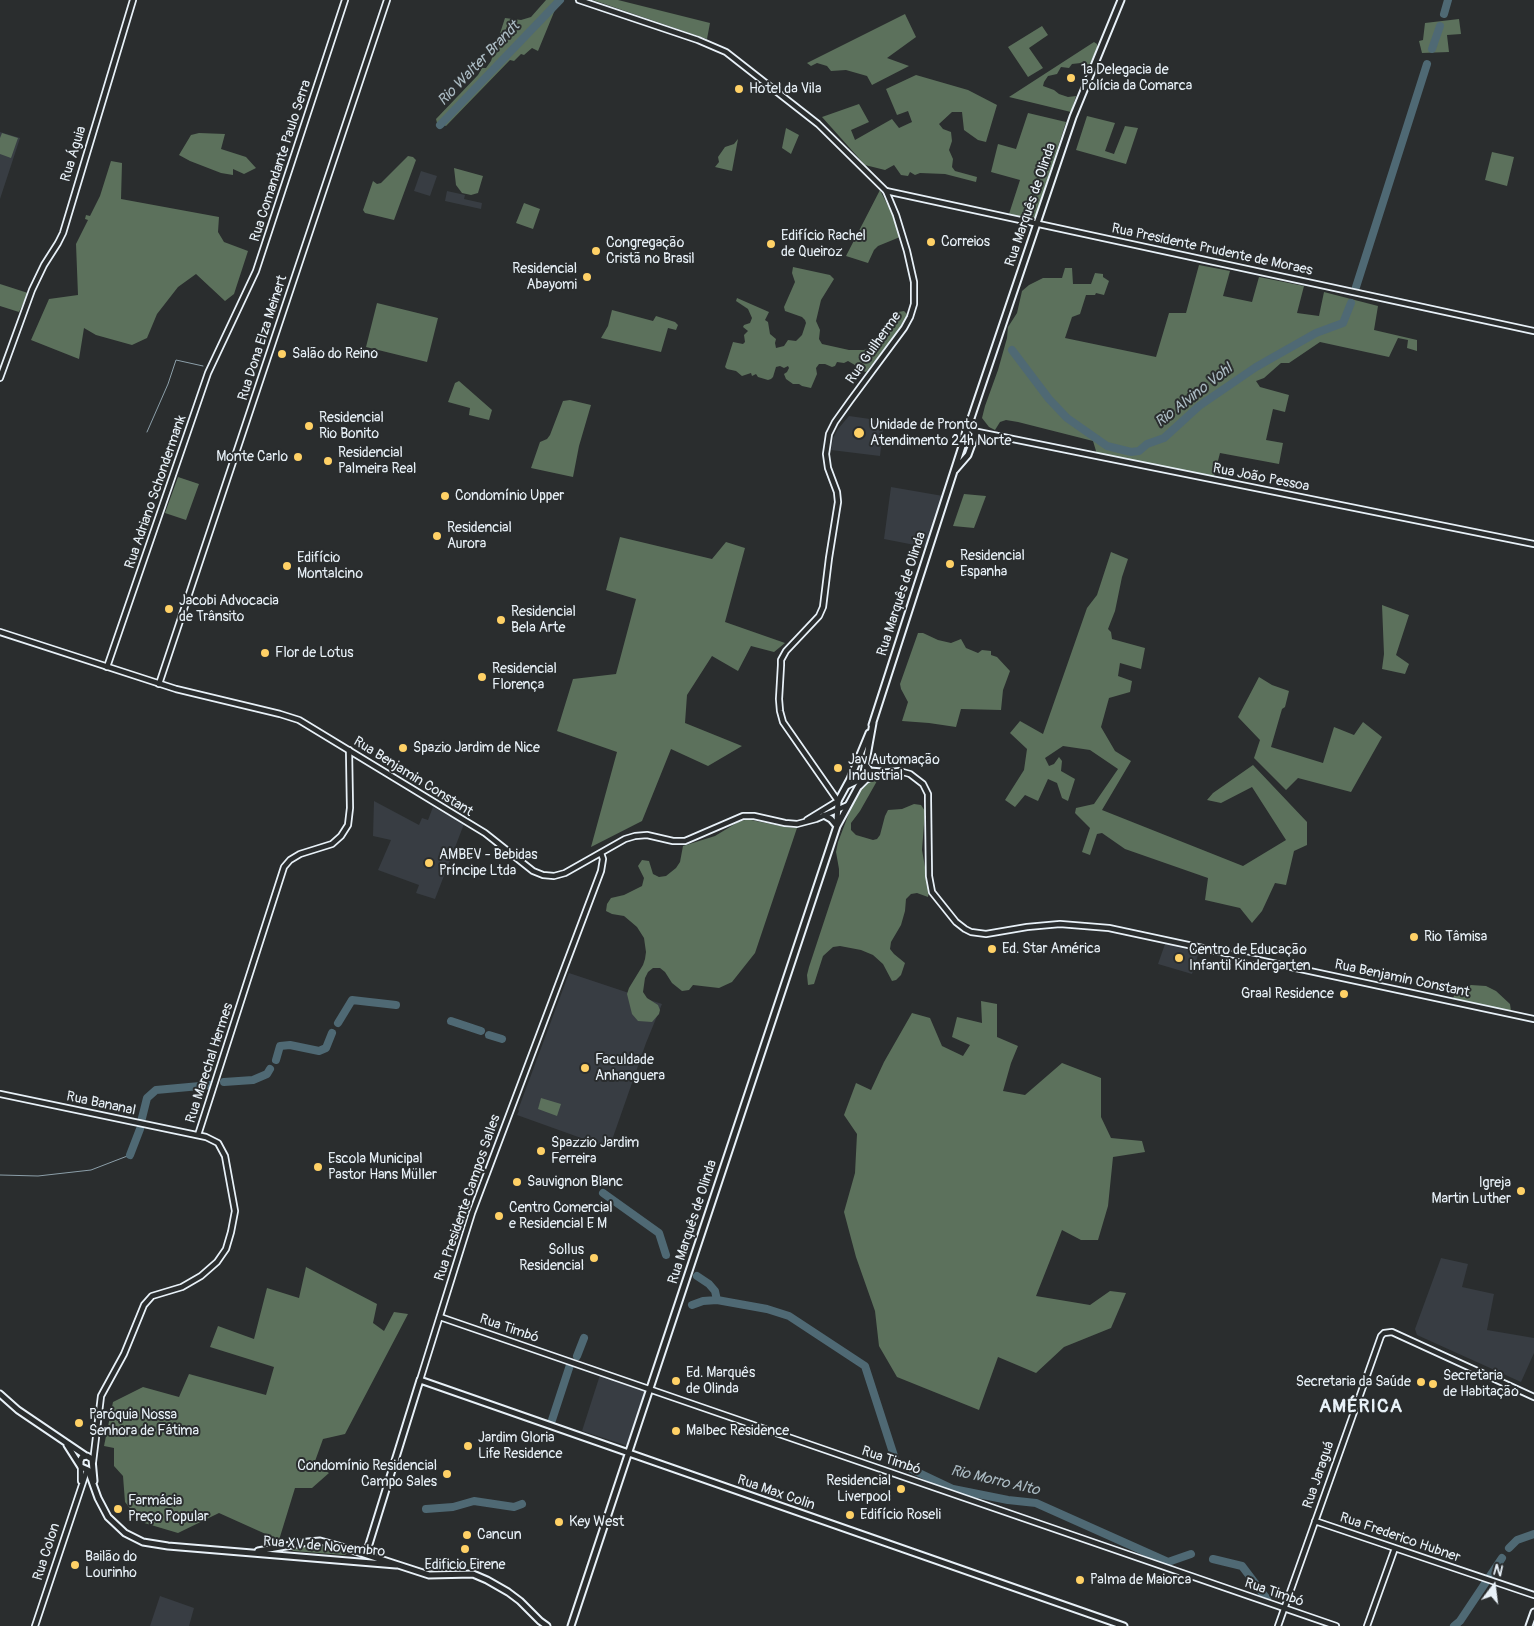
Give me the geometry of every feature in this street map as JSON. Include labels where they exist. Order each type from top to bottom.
[{"type":"main road","name":"Rua Marquês de Olinda","points":[[953,473],[970,451],[971,420],[1036,224],[1073,117],[1121,0]]},
{"type":"main road","name":"Rua Marquês de Olinda","points":[[837,826],[838,801],[847,786],[873,723],[965,433],[972,432]]},
{"type":"main road","points":[[965,437],[971,439],[972,432]]},
{"type":"main road","points":[[960,452],[964,460]]},
{"type":"main road","name":"Rua Marquês de Olinda","points":[[571,1626],[837,826],[863,778],[873,723]]},
{"type":"main road","points":[[865,764],[870,771],[882,772]]},
{"type":"main road","points":[[847,786],[854,786],[857,789]]},
{"type":"main road","points":[[838,801],[848,805]]},
{"type":"main road","points":[[824,816],[831,819],[837,826]]},
{"type":"main road","name":"Rua Max Colin","points":[[420,1380],[1124,1626]]},
{"type":"main road","name":"Rua Presidente Campos Salles","points":[[366,1554],[420,1380]]},
{"type":"main road","points":[[0,1394],[18,1410],[92,1459],[91,1468],[87,1470],[80,1466],[64,1441]]},
{"type":"main road","points":[[80,1466],[81,1459],[87,1456]]},
{"type":"main road","name":"Rua XV de Novembro","points":[[93,1463],[94,1486]]},
{"type":"main road","name":"Rua XV de Novembro","points":[[87,1470],[108,1517],[120,1529],[136,1539],[157,1545],[396,1564]]},
{"type":"main road","name":"Rua XV de Novembro","points":[[250,1552],[320,1541],[429,1575],[467,1573],[483,1578],[515,1597],[547,1626]]},
{"type":"main road","points":[[288,1555],[289,1549],[295,1544]]},
{"type":"main road","points":[[345,1559],[350,1554],[349,1549]]},
{"type":"main road","points":[[1529,1626],[1534,1612]]},
{"type":"street","name":"Rua Águia","points":[[0,378],[41,270],[58,243],[62,232],[133,0]]},
{"type":"street","name":"Rua Comandante Paulo Serra","points":[[230,325],[256,271],[345,0]]},
{"type":"street","name":"Rua Dona Elza Meinert","points":[[160,684],[388,0]]},
{"type":"street","name":"Rua Guilherme","points":[[578,0],[705,42],[726,52],[818,124],[886,191],[908,251],[914,282],[914,304],[910,317],[901,333],[844,408],[829,434],[826,454],[838,502],[823,607],[819,616],[786,651],[781,660],[779,699],[783,722],[838,801]]},
{"type":"street","name":"Rua Presidente Prudente de Moraes","points":[[886,191],[1534,331]]},
{"type":"street","name":"Rua Adriano Schondermank","points":[[107,667],[206,378],[230,325]]},
{"type":"street","name":"Rua João Pessoa","points":[[972,432],[1534,544]]},
{"type":"street","name":"Rua Benjamin Constant","points":[[0,632],[160,684],[294,718],[316,729],[485,833],[538,874],[554,876],[566,873],[625,839],[639,835],[673,841],[690,840],[743,816],[754,816],[785,824],[802,823],[848,805]]},
{"type":"street","name":"Rua Marechal Hermes","points":[[93,1463],[101,1396],[124,1354],[145,1302],[152,1296],[182,1287],[206,1273],[221,1258],[230,1237],[235,1207],[225,1156],[215,1141],[198,1135],[284,866],[300,854],[332,844],[341,836],[348,825],[350,808],[349,750]]},
{"type":"street","name":"Rua Benjamin Constant","points":[[847,786],[882,772],[899,771],[910,774],[919,780],[926,789],[928,800],[929,876],[932,892],[956,922],[965,930],[986,934],[1055,924],[1079,924],[1109,928],[1534,1019]]},
{"type":"street","points":[[857,789],[866,780],[882,772]]},
{"type":"street","points":[[830,790],[842,793]]},
{"type":"street","points":[[802,823],[838,801]]},
{"type":"street","name":"Rua Presidente Campos Salles","points":[[420,1380],[472,1213],[601,871],[603,859],[601,853]]},
{"type":"street","name":"Rua Bananal","points":[[0,1094],[198,1135]]},
{"type":"street","name":"Rua Timbó","points":[[440,1317],[1336,1626]]},
{"type":"street","name":"Rua Jaraguá","points":[[1278,1626],[1378,1339],[1384,1333],[1392,1332],[1534,1397]]},
{"type":"street","name":"Rua Marechal Hermes","points":[[87,1456],[96,1442]]},
{"type":"street","name":"Rua Colon","points":[[80,1466],[81,1485]]},
{"type":"street","name":"Rua Colon","points":[[35,1626],[87,1470]]},
{"type":"street","name":"Rua Frederico Hubner","points":[[1315,1521],[1534,1595]]},
{"type":"street","points":[[1368,1626],[1395,1548]]},
{"type":"shaded area","points":[[0,132],[20,138],[0,199]]},
{"type":"shaded area","points":[[421,171],[437,176],[430,196],[414,191]]},
{"type":"shaded area","points":[[447,191],[465,195],[464,199],[482,203],[481,209],[445,201]]},
{"type":"shaded area","name":"Unidade de Pronto Atendimento 24h Norte","points":[[849,416],[884,421],[880,456],[831,450],[833,438]]},
{"type":"shaded area","points":[[891,487],[943,496],[925,547],[884,539]]},
{"type":"shaded area","points":[[374,801],[419,825],[422,818],[428,820],[433,807],[464,824],[435,899],[416,893],[419,885],[378,870],[391,840],[373,836]]},
{"type":"shaded area","name":"Centro de Educação Infantil Kindergarten","points":[[1165,944],[1199,952],[1192,974],[1158,964]]},
{"type":"shaded area","name":"Faculdade Anhanguera","points":[[569,973],[662,1004],[646,1043],[612,1140],[609,1139],[609,1148],[517,1115]]},
{"type":"shaded area","points":[[1441,1258],[1468,1264],[1462,1287],[1494,1294],[1487,1330],[1534,1338],[1534,1353],[1521,1382],[1417,1335],[1415,1329]]},
{"type":"shaded area","points":[[600,1375],[646,1391],[628,1446],[582,1431]]},
{"type":"shaded area","points":[[160,1596],[194,1608],[189,1626],[150,1626]]},
{"type":"green space","points":[[546,0],[559,0],[538,51],[532,48],[524,55],[521,54],[514,61],[510,60],[446,126],[437,123],[436,119],[478,75],[482,68],[486,68],[491,61],[505,18],[521,20],[531,17]]},
{"type":"green space","points":[[593,0],[618,0],[710,23],[707,39]]},
{"type":"green space","points":[[905,14],[916,37],[887,58],[909,66],[872,85],[867,76],[846,70],[831,71],[827,66],[817,63],[811,66],[807,63]]},
{"type":"green space","points":[[1459,19],[1461,34],[1447,35],[1449,52],[1422,53],[1419,41],[1423,40],[1425,23]]},
{"type":"green space","points":[[1042,26],[1048,35],[1029,48],[1043,68],[1028,77],[1008,47]]},
{"type":"green space","points":[[1094,42],[1097,44],[1097,48],[1088,68],[1081,63],[1072,64],[1069,68],[1061,67],[1057,74],[1048,76],[1044,82],[1043,86],[1059,94],[1068,97],[1076,96],[1071,112],[1009,97]]},
{"type":"green space","points":[[916,75],[968,90],[997,105],[986,142],[978,140],[964,130],[962,112],[952,112],[939,124],[943,129],[951,132],[952,141],[949,150],[953,159],[952,167],[955,171],[977,177],[976,182],[945,174],[920,173],[915,175],[910,172],[908,176],[901,175],[894,165],[885,170],[865,165],[822,117],[859,104],[869,122],[851,130],[855,140],[892,119],[899,128],[912,122],[908,111],[897,115],[886,89]]},
{"type":"green space","points":[[1028,113],[1066,122],[1035,218],[1031,219],[1009,214],[1020,180],[991,172],[998,144],[1016,149]]},
{"type":"green space","points":[[1087,116],[1115,123],[1105,151],[1114,154],[1125,126],[1138,128],[1126,164],[1076,150]]},
{"type":"green space","points":[[786,128],[799,135],[791,154],[782,148]]},
{"type":"green space","points":[[2,133],[18,138],[11,158],[0,154],[0,138]]},
{"type":"green space","points":[[199,133],[225,134],[221,149],[246,157],[256,168],[244,174],[233,169],[233,175],[221,173],[179,155],[191,135]]},
{"type":"green space","points":[[738,139],[732,171],[715,167],[719,162],[718,157],[725,147],[734,144]]},
{"type":"green space","points":[[1492,152],[1514,157],[1507,186],[1485,180]]},
{"type":"green space","points":[[408,156],[416,160],[394,220],[365,213],[363,210],[373,181],[377,184],[381,183]]},
{"type":"green space","points":[[111,161],[122,163],[121,199],[219,217],[218,232],[224,242],[248,251],[234,294],[225,301],[196,274],[178,287],[157,314],[147,338],[132,345],[96,335],[84,328],[79,359],[31,340],[49,299],[78,295],[76,244],[88,220],[85,219],[86,215],[90,216],[100,196]]},
{"type":"green space","points":[[454,168],[483,176],[478,193],[471,195],[462,193],[456,185]]},
{"type":"green space","points":[[880,190],[891,212],[900,237],[878,246],[868,263],[846,256]]},
{"type":"green space","points":[[524,203],[540,209],[533,229],[516,223]]},
{"type":"green space","points":[[1199,265],[1230,271],[1223,296],[1252,302],[1259,277],[1304,286],[1297,313],[1319,316],[1324,292],[1378,306],[1374,330],[1417,340],[1417,351],[1407,348],[1408,340],[1398,338],[1389,357],[1320,342],[1289,363],[1281,363],[1264,378],[1256,381],[1260,387],[1289,395],[1285,412],[1273,409],[1266,440],[1283,443],[1279,464],[1220,453],[1214,476],[1098,455],[1093,441],[1018,422],[1006,420],[1000,422],[995,430],[989,427],[982,418],[998,370],[1007,338],[1008,327],[1017,313],[1022,291],[1029,285],[1043,278],[1062,278],[1065,268],[1072,268],[1073,284],[1091,284],[1095,273],[1103,274],[1103,277],[1109,281],[1104,295],[1096,293],[1095,295],[1086,295],[1080,314],[1072,317],[1065,338],[1156,357],[1169,313],[1186,313]]},
{"type":"green space","points":[[793,267],[830,275],[834,279],[821,300],[816,321],[820,330],[819,339],[822,344],[849,350],[864,350],[869,348],[888,320],[898,312],[904,311],[907,314],[901,329],[866,372],[848,361],[844,363],[837,362],[832,367],[819,364],[816,368],[817,374],[811,388],[793,384],[786,379],[784,374],[789,368],[788,366],[784,368],[776,367],[773,377],[768,380],[758,377],[756,374],[752,376],[751,373],[742,376],[736,371],[725,367],[733,342],[743,344],[745,342],[744,335],[748,331],[743,327],[750,323],[752,318],[748,309],[736,301],[737,298],[769,312],[765,320],[768,322],[770,334],[776,339],[776,348],[784,346],[788,340],[796,341],[802,335],[806,323],[805,320],[802,317],[785,311],[784,307],[795,282],[792,273]]},
{"type":"green space","points":[[0,284],[28,293],[19,312],[0,306]]},
{"type":"green space","points":[[377,303],[438,318],[427,362],[366,347]]},
{"type":"green space","points":[[612,310],[653,321],[656,316],[675,322],[678,325],[676,330],[668,328],[661,352],[601,338],[608,326]]},
{"type":"green space","points":[[459,381],[492,410],[489,420],[469,415],[470,408],[448,402],[455,383]]},
{"type":"green space","points":[[570,400],[591,405],[579,446],[573,477],[531,468],[540,442],[547,439],[550,435],[563,401]]},
{"type":"green space","points":[[178,477],[199,484],[186,520],[165,513]]},
{"type":"green space","points":[[964,494],[986,496],[974,528],[953,526]]},
{"type":"green space","points":[[620,537],[712,559],[726,542],[745,548],[725,622],[785,643],[774,652],[751,646],[738,671],[712,656],[687,695],[685,723],[742,746],[708,766],[671,749],[642,821],[591,847],[617,752],[557,731],[573,679],[616,674],[636,599],[606,590]]},
{"type":"green space","points":[[1111,552],[1128,559],[1115,611],[1108,629],[1111,632],[1112,639],[1145,648],[1141,669],[1120,663],[1118,676],[1132,681],[1130,692],[1109,698],[1101,727],[1115,751],[1131,761],[1102,810],[1243,866],[1286,840],[1252,787],[1221,803],[1207,800],[1213,793],[1253,765],[1307,822],[1307,845],[1294,851],[1286,885],[1275,883],[1262,911],[1252,923],[1240,908],[1205,900],[1208,878],[1125,849],[1102,833],[1097,834],[1090,855],[1082,852],[1090,828],[1075,813],[1076,808],[1094,804],[1118,769],[1090,750],[1063,746],[1045,758],[1049,766],[1054,764],[1059,757],[1062,761],[1061,771],[1075,779],[1068,801],[1062,798],[1057,783],[1048,779],[1038,801],[1025,795],[1015,807],[1005,800],[1024,770],[1027,749],[1010,733],[1020,721],[1043,734],[1087,608],[1097,595]]},
{"type":"green space","points":[[1382,605],[1409,615],[1396,655],[1409,664],[1405,674],[1382,669],[1384,654]]},
{"type":"green space","points":[[918,633],[951,643],[961,639],[966,648],[978,653],[982,650],[991,651],[991,655],[997,657],[1010,671],[1003,690],[1001,710],[961,709],[956,727],[902,721],[908,702],[900,684]]},
{"type":"green space","points":[[1259,677],[1272,685],[1289,691],[1271,747],[1323,763],[1334,727],[1354,735],[1363,722],[1382,737],[1351,792],[1298,778],[1286,790],[1254,758],[1260,740],[1238,717]]},
{"type":"green space","points":[[871,779],[876,779],[877,781],[851,823],[851,830],[856,835],[873,840],[877,839],[888,810],[902,809],[914,804],[921,805],[925,811],[922,850],[929,890],[928,897],[917,893],[911,894],[906,899],[901,925],[891,942],[890,949],[905,963],[901,975],[896,980],[892,981],[883,964],[873,955],[861,950],[840,946],[833,947],[823,956],[814,984],[808,985],[807,975],[809,967],[839,876],[836,852],[838,842],[859,792]]},
{"type":"green space","points":[[745,820],[797,828],[755,953],[732,982],[719,988],[693,985],[689,990],[682,991],[672,983],[660,968],[653,968],[645,978],[643,992],[647,998],[658,1005],[659,1014],[652,1022],[638,1021],[632,1014],[627,994],[645,959],[644,938],[637,927],[624,916],[606,911],[607,904],[611,898],[624,895],[642,886],[644,878],[638,866],[642,860],[649,861],[653,874],[659,877],[666,876],[680,862],[683,846],[715,836],[738,822]]},
{"type":"green space","points":[[1471,985],[1486,986],[1496,991],[1510,1004],[1511,1011],[1453,998],[1456,992]]},
{"type":"green space","points":[[981,1001],[997,1004],[997,1037],[1018,1046],[1003,1091],[1025,1095],[1062,1063],[1101,1078],[1101,1117],[1111,1138],[1142,1141],[1145,1152],[1113,1157],[1108,1206],[1098,1240],[1081,1240],[1062,1230],[1036,1296],[1090,1305],[1110,1291],[1126,1293],[1111,1328],[1064,1347],[1036,1373],[998,1357],[979,1410],[897,1377],[879,1346],[875,1311],[856,1257],[844,1212],[855,1173],[857,1134],[844,1115],[856,1083],[871,1090],[884,1062],[912,1013],[930,1018],[942,1046],[963,1056],[970,1045],[952,1037],[957,1017],[982,1023]]},
{"type":"green space","points":[[541,1098],[561,1104],[557,1116],[538,1109]]},
{"type":"green space","points":[[306,1267],[377,1304],[373,1323],[384,1331],[394,1312],[408,1314],[345,1434],[323,1439],[314,1464],[329,1473],[312,1488],[295,1488],[279,1540],[219,1513],[178,1533],[141,1522],[125,1502],[123,1476],[114,1466],[114,1448],[104,1446],[113,1402],[143,1387],[179,1397],[189,1374],[266,1395],[274,1367],[210,1347],[218,1326],[254,1339],[267,1288],[299,1298]]},
{"type":"green space","points":[[317,1543],[344,1550],[347,1553],[345,1555],[293,1551],[291,1549]]},
{"type":"waterway","name":"Rio Walter Brandt","points":[[440,125],[560,0]]},
{"type":"waterway","name":"Rio Alvino Vohl","points":[[1444,14],[1448,0]]},
{"type":"waterway","name":"Rio Alvino Vohl","points":[[1432,49],[1440,26]]},
{"type":"waterway","name":"Rio Alvino Vohl","points":[[1356,287],[1427,64]]},
{"type":"waterway","name":"Rio Alvino Vohl","points":[[1012,350],[1049,399],[1067,418],[1107,446],[1131,452],[1139,451],[1147,444],[1164,438],[1199,406],[1256,367],[1316,333],[1343,323],[1351,303]]},
{"type":"waterway","name":"Rio Walter Brandt","points":[[147,432],[168,384],[176,360],[203,366]]},
{"type":"waterway","points":[[338,1023],[352,1000],[396,1005]]},
{"type":"waterway","points":[[451,1021],[481,1031]]},
{"type":"waterway","points":[[276,1060],[280,1046],[290,1045],[319,1051],[326,1048],[332,1033]]},
{"type":"waterway","points":[[489,1035],[502,1039]]},
{"type":"waterway","points":[[224,1082],[253,1080],[267,1074],[270,1069]]},
{"type":"waterway","points":[[142,1118],[147,1098],[156,1090],[211,1085]]},
{"type":"waterway","points":[[130,1155],[140,1129]]},
{"type":"waterway","points":[[0,1175],[38,1176],[91,1170],[130,1155]]},
{"type":"waterway","points":[[603,1193],[659,1233],[666,1255]]},
{"type":"waterway","points":[[697,1276],[709,1284],[715,1291],[717,1300]]},
{"type":"waterway","name":"Rio Morro Alto","points":[[692,1305],[703,1301],[717,1300],[767,1309],[789,1316],[865,1366],[896,1462],[953,1489],[1008,1500],[1036,1503],[1168,1562],[1191,1554]]},
{"type":"waterway","name":"Rio Morro Alto","points":[[577,1356],[584,1338]]},
{"type":"waterway","name":"Rio Morro Alto","points":[[552,1420],[570,1365]]},
{"type":"waterway","name":"Rio Morro Alto","points":[[426,1509],[453,1507],[474,1501],[514,1507],[522,1504]]},
{"type":"waterway","name":"Rio Morro Alto","points":[[1509,1548],[1517,1540],[1534,1534]]},
{"type":"waterway","name":"Rio Morro Alto","points":[[1454,1626],[1460,1621],[1502,1558]]},
{"type":"waterway","name":"Rio Morro Alto","points":[[1213,1559],[1242,1566],[1267,1599]]},
{"type":"place","name":"1ª Delegacia de Polícia da Comarca","points":[[1071,78]]},
{"type":"place","name":"Hotel da Vila","points":[[739,89]]},
{"type":"place","name":"Correios","points":[[931,242]]},
{"type":"place","name":"Edifício Rachel de Queiroz","points":[[771,244]]},
{"type":"place","name":"Congregação Cristã no Brasil","points":[[596,251]]},
{"type":"place","name":"Residencial Abayomi","points":[[587,277]]},
{"type":"place","name":"Salão do Reino","points":[[282,354]]},
{"type":"place","name":"Residencial Rio Bonito","points":[[309,426]]},
{"type":"place","name":"Unidade de Pronto Atendimento 24h Norte","points":[[859,433]]},
{"type":"place","name":"Monte Carlo","points":[[298,457]]},
{"type":"place","name":"Residencial Palmeira Real","points":[[328,461]]},
{"type":"place","name":"Condomínio Upper","points":[[445,496]]},
{"type":"place","name":"Residencial Aurora","points":[[437,536]]},
{"type":"place","name":"Residencial Espanha","points":[[950,564]]},
{"type":"place","name":"Edifício Montalcino","points":[[287,566]]},
{"type":"place","name":"Jacobi Advocacia de Trânsito","points":[[169,609]]},
{"type":"place","name":"Residencial Bela Arte","points":[[501,620]]},
{"type":"place","name":"Flor de Lotus","points":[[265,653]]},
{"type":"place","name":"Residencial Florença","points":[[482,677]]},
{"type":"place","name":"Spazio Jardim de Nice","points":[[403,748]]},
{"type":"place","name":"Jav Automação Industrial","points":[[838,768]]},
{"type":"place","name":"AMBEV - Bebidas Príncipe Ltda","points":[[429,863]]},
{"type":"place","name":"Rio Tâmisa","points":[[1414,937]]},
{"type":"place","name":"Ed. Star América","points":[[992,949]]},
{"type":"place","name":"Centro de Educação Infantil Kindergarten","points":[[1179,958]]},
{"type":"place","name":"Graal Residence","points":[[1344,994]]},
{"type":"place","name":"Faculdade Anhanguera","points":[[585,1068]]},
{"type":"place","name":"Spazzio Jardim Ferreira","points":[[541,1151]]},
{"type":"place","name":"Escola Municipal Pastor Hans Müller","points":[[318,1167]]},
{"type":"place","name":"Sauvignon Blanc","points":[[517,1182]]},
{"type":"place","name":"Igreja Martin Luther","points":[[1521,1191]]},
{"type":"place","name":"Centro Comercial e Residencial E M","points":[[499,1216]]},
{"type":"place","name":"Sollus Residencial","points":[[594,1258]]},
{"type":"place","name":"Ed. Marquês de Olinda","points":[[676,1381]]},
{"type":"place","name":"Secretaria da Saúde","points":[[1421,1382]]},
{"type":"place","name":"Secretaria de Habitação","points":[[1433,1384]]},
{"type":"place","name":"Paróquia Nossa Senhora de Fátima","points":[[79,1423]]},
{"type":"place","name":"Malbec Residence","points":[[676,1431]]},
{"type":"place","name":"Jardim Gloria Life Residence","points":[[468,1446]]},
{"type":"place","name":"Condomínio Residencial Campo Sales","points":[[447,1474]]},
{"type":"place","name":"Residencial Liverpool","points":[[901,1489]]},
{"type":"place","name":"Farmácia Preço Popular","points":[[118,1509]]},
{"type":"place","name":"Edifício Roseli","points":[[850,1515]]},
{"type":"place","name":"Key West","points":[[559,1522]]},
{"type":"place","name":"Cancun","points":[[467,1535]]},
{"type":"place","name":"Edificio Eirene","points":[[465,1549]]},
{"type":"place","name":"Bailão do Lourinho","points":[[75,1565]]},
{"type":"place","name":"Palma de Maiorca","points":[[1080,1580]]},
{"type":"district","name":"AMÉRICA","points":[[1361,1407]]}]
